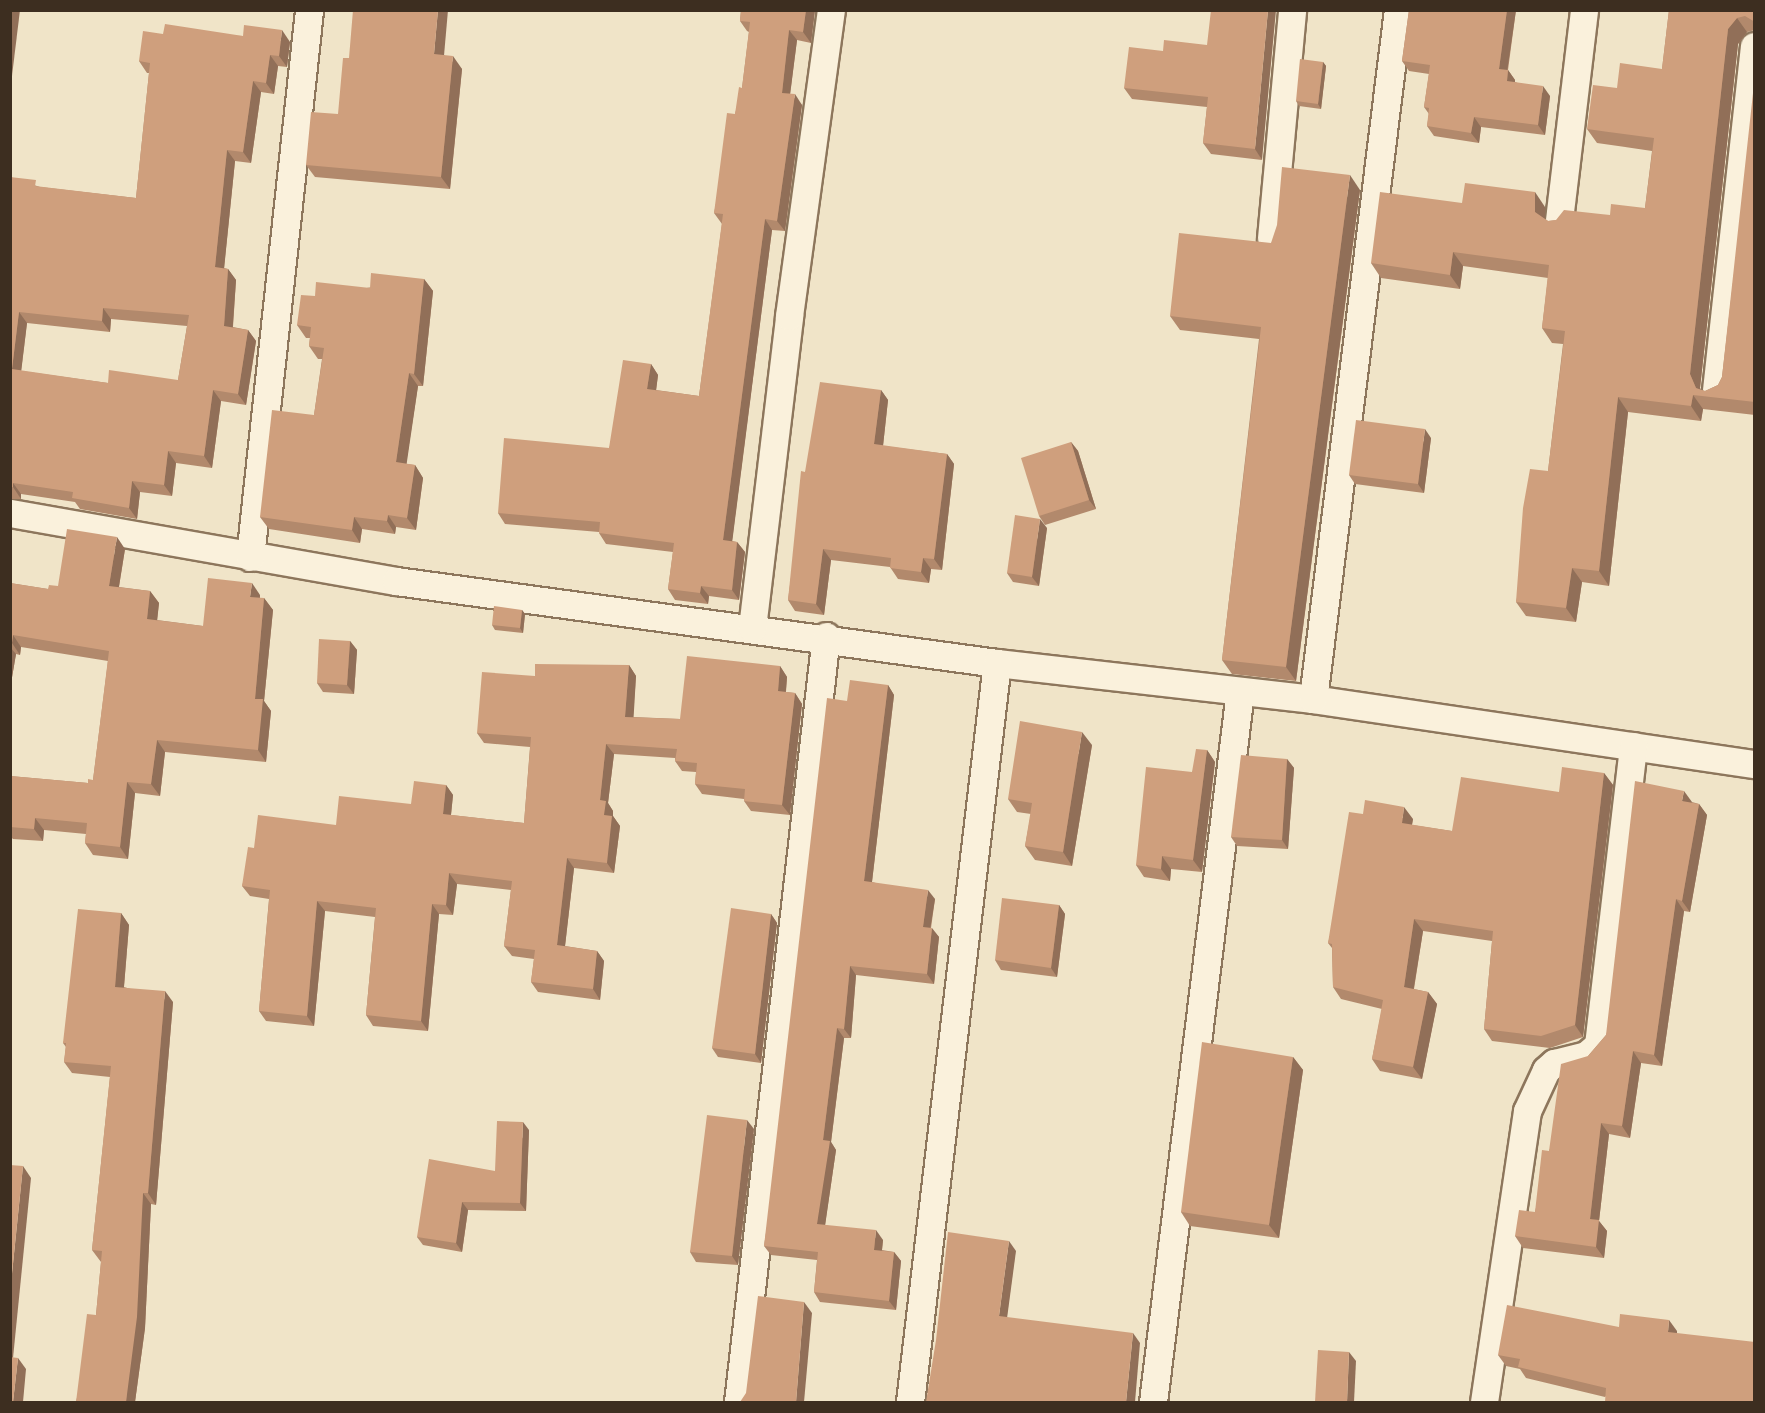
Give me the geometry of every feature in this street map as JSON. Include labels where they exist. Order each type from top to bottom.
[{"type":"street","points":[[250,557],[309,10]]},
{"type":"street","points":[[752,628],[789,316],[831,10]]},
{"type":"street","points":[[1271,238],[1292,10]]},
{"type":"street","points":[[1313,699],[1398,10]]},
{"type":"street","points":[[1559,220],[1584,10]]},
{"type":"street","points":[[1716,390],[1755,46]]},
{"type":"street","points":[[10,513],[250,557],[752,628],[826,636],[997,663],[1313,699],[1755,764]]},
{"type":"street","points":[[738,1402],[826,636]]},
{"type":"street","points":[[910,1402],[997,663]]},
{"type":"street","points":[[1153,1402],[1240,691]]},
{"type":"street","points":[[1484,1402],[1527,1110],[1546,1070],[1554,1064],[1586,1055],[1598,1045],[1633,747]]},
{"type":"building","points":[[353,10],[438,10],[434,54],[453,56],[441,177],[306,165],[311,112],[338,114],[343,58],[349,58]]},
{"type":"building","points":[[741,10],[806,10],[803,32],[789,30],[782,93],[795,94],[777,221],[765,219],[723,540],[737,542],[732,590],[701,586],[700,593],[668,589],[674,543],[599,533],[600,522],[498,513],[504,438],[609,448],[623,360],[651,364],[647,389],[699,396],[723,214],[714,213],[727,113],[735,114],[739,87],[742,88],[750,22],[740,21]]},
{"type":"building","points":[[1211,10],[1268,10],[1255,149],[1203,143],[1208,97],[1124,88],[1129,47],[1163,51],[1164,40],[1207,45]]},
{"type":"building","points":[[1409,10],[1507,10],[1499,69],[1508,70],[1507,81],[1543,86],[1538,125],[1474,117],[1471,133],[1427,126],[1429,108],[1424,107],[1430,65],[1402,61]]},
{"type":"building","points":[[1669,10],[1755,10],[1755,22],[1745,16],[1737,18],[1728,29],[1690,374],[1696,388],[1705,391],[1718,385],[1722,377],[1753,93],[1755,93],[1755,402],[1693,395],[1691,406],[1618,397],[1599,571],[1572,568],[1566,608],[1516,602],[1523,508],[1530,469],[1548,471],[1565,331],[1542,328],[1549,265],[1453,252],[1450,275],[1371,263],[1380,192],[1462,203],[1465,183],[1535,192],[1535,212],[1548,221],[1556,220],[1564,210],[1610,215],[1611,204],[1645,208],[1654,138],[1587,129],[1593,85],[1617,88],[1620,63],[1662,69]]},
{"type":"building","points":[[165,24],[243,36],[244,25],[282,30],[279,56],[270,55],[266,83],[253,81],[243,152],[227,150],[215,267],[228,269],[224,326],[248,330],[238,394],[213,390],[204,456],[168,451],[164,485],[132,481],[129,508],[72,498],[73,492],[13,483],[13,487],[10,488],[10,177],[36,180],[35,186],[136,198],[150,63],[139,61],[143,31],[163,34]],"holes":[[[103,308],[189,315],[178,380],[109,370],[108,383],[12,369],[19,312],[102,321]]]},
{"type":"building","points":[[1300,59],[1323,62],[1318,104],[1296,101]]},
{"type":"building","points":[[1282,167],[1350,175],[1286,667],[1222,660],[1261,327],[1170,316],[1179,233],[1271,243],[1277,225]]},
{"type":"building","points":[[371,273],[424,279],[414,374],[409,373],[396,462],[415,465],[407,518],[388,515],[387,521],[354,517],[352,530],[260,517],[272,410],[314,415],[324,348],[309,346],[311,327],[297,325],[301,295],[315,296],[316,282],[370,288]]},
{"type":"building","points":[[820,382],[881,390],[874,444],[947,454],[934,559],[923,558],[921,572],[890,568],[891,558],[823,549],[816,604],[788,600],[801,471],[805,472]]},
{"type":"building","points":[[1356,420],[1425,429],[1418,484],[1349,475]]},
{"type":"building","points":[[1071,442],[1089,500],[1039,516],[1021,458]]},
{"type":"building","points":[[1015,515],[1040,519],[1032,577],[1007,573]]},
{"type":"building","points":[[67,529],[117,537],[109,586],[150,591],[147,619],[203,626],[208,578],[252,583],[250,597],[264,598],[255,699],[263,699],[258,750],[157,740],[151,784],[127,782],[120,847],[85,843],[87,823],[35,818],[34,829],[10,827],[10,776],[88,783],[88,779],[93,780],[109,651],[13,635],[12,643],[10,642],[10,583],[48,589],[49,585],[58,586]]},
{"type":"building","points":[[494,606],[522,610],[520,628],[492,625]]},
{"type":"building","points":[[319,639],[350,641],[347,685],[317,683]]},
{"type":"building","points":[[687,656],[780,666],[778,691],[795,693],[782,805],[744,801],[745,789],[695,784],[697,763],[675,761],[677,749],[606,744],[600,800],[606,801],[604,815],[612,816],[607,863],[567,858],[557,945],[597,951],[593,989],[531,982],[535,950],[504,946],[512,881],[449,873],[446,905],[432,904],[421,1021],[366,1015],[376,908],[317,901],[307,1016],[259,1011],[270,890],[242,886],[248,847],[254,848],[258,815],[336,825],[339,796],[411,804],[414,781],[446,785],[443,814],[524,823],[531,737],[477,733],[482,672],[535,676],[535,664],[629,665],[625,717],[680,719]]},
{"type":"building","points":[[850,680],[888,685],[864,881],[928,890],[923,927],[932,928],[927,974],[850,966],[844,1029],[837,1028],[823,1140],[830,1141],[817,1224],[876,1230],[874,1250],[894,1252],[889,1301],[814,1292],[818,1252],[764,1246],[827,698],[847,701]]},
{"type":"building","points":[[1020,721],[1082,732],[1063,852],[1025,846],[1032,803],[1008,799]]},
{"type":"building","points":[[1196,749],[1207,750],[1193,860],[1162,856],[1161,869],[1136,865],[1146,767],[1192,772]]},
{"type":"building","points":[[1241,755],[1287,759],[1282,840],[1231,837]]},
{"type":"building","points":[[1562,767],[1604,773],[1575,1025],[1541,1036],[1484,1029],[1493,931],[1414,919],[1404,987],[1428,992],[1413,1067],[1372,1059],[1383,1000],[1333,987],[1332,944],[1328,943],[1349,812],[1363,814],[1365,800],[1404,807],[1402,823],[1452,831],[1461,777],[1559,792]]},
{"type":"building","points":[[1635,781],[1684,791],[1682,801],[1699,804],[1682,901],[1676,899],[1654,1055],[1633,1051],[1622,1126],[1601,1123],[1590,1219],[1599,1220],[1596,1247],[1515,1236],[1519,1210],[1535,1212],[1542,1150],[1549,1151],[1561,1064],[1588,1056],[1606,1035]]},
{"type":"building","points":[[1002,898],[1059,905],[1051,968],[995,960]]},
{"type":"building","points":[[731,908],[771,914],[755,1054],[712,1048]]},
{"type":"building","points":[[78,909],[121,913],[115,987],[165,991],[148,1193],[143,1193],[137,1317],[126,1402],[76,1402],[87,1314],[96,1315],[102,1251],[92,1250],[111,1066],[64,1062],[66,1043],[63,1043]]},
{"type":"building","points":[[1202,1042],[1293,1057],[1269,1225],[1181,1212]]},
{"type":"building","points":[[707,1115],[747,1120],[732,1256],[690,1252]]},
{"type":"building","points":[[497,1121],[523,1122],[520,1203],[462,1202],[456,1243],[417,1237],[429,1159],[495,1171]]},
{"type":"building","points":[[10,1165],[23,1166],[10,1293]]},
{"type":"building","points":[[948,1232],[1009,1241],[999,1316],[1133,1333],[1126,1402],[926,1402],[936,1340]]},
{"type":"building","points":[[758,1296],[804,1302],[796,1402],[740,1402],[746,1393]]},
{"type":"building","points":[[1507,1305],[1619,1327],[1620,1314],[1669,1320],[1668,1332],[1755,1342],[1755,1402],[1605,1402],[1606,1388],[1518,1367],[1520,1359],[1498,1355]]},
{"type":"building","points":[[1318,1350],[1349,1352],[1347,1402],[1315,1402]]},
{"type":"building","points":[[10,1357],[18,1358],[13,1402],[10,1402]]}]
